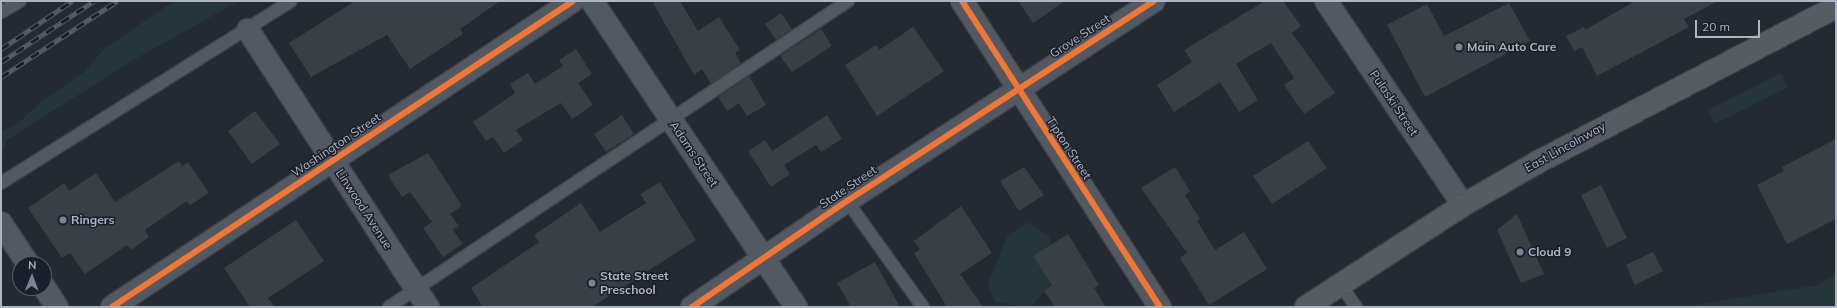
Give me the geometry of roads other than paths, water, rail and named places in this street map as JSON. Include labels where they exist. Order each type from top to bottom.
[{"type":"main road","name":"East Lincolnway","points":[[1306,307],[1463,205],[1613,121],[1836,7]]},
{"type":"street","name":"Washington Street","points":[[112,307],[573,1]]},
{"type":"street","name":"Adams Street","points":[[592,1],[796,307]]},
{"type":"street","name":"Tipton Street","points":[[962,1],[1160,307]]},
{"type":"street","name":"Grove Street","points":[[1019,90],[1154,1]]},
{"type":"street","name":"Pulaski Street","points":[[1328,2],[1463,205]]},
{"type":"street","name":"Linwood Avenue","points":[[248,30],[428,307]]},
{"type":"street","name":"State Street","points":[[692,307],[847,201],[1019,90]]},
{"type":"street","points":[[1,223],[23,256]]},
{"type":"street","points":[[50,296],[57,307]]},
{"type":"lane","points":[[1,12],[20,1]]},
{"type":"lane","points":[[1,183],[248,30],[291,1]]},
{"type":"lane","points":[[389,307],[670,118],[848,1]]},
{"type":"lane","points":[[847,201],[923,307]]},
{"type":"lane","points":[[1340,284],[1356,307]]},
{"type":"railway","points":[[1,49],[72,1]]},
{"type":"railway","points":[[1,62],[94,1]]},
{"type":"railway","points":[[1,77],[117,1]]},
{"type":"place","name":"Main Auto Care","points":[[1459,47]]},
{"type":"place","name":"Ringers","points":[[63,220]]},
{"type":"place","name":"Cloud 9","points":[[1520,252]]},
{"type":"place","name":"State Street Preschool","points":[[592,283]]}]
